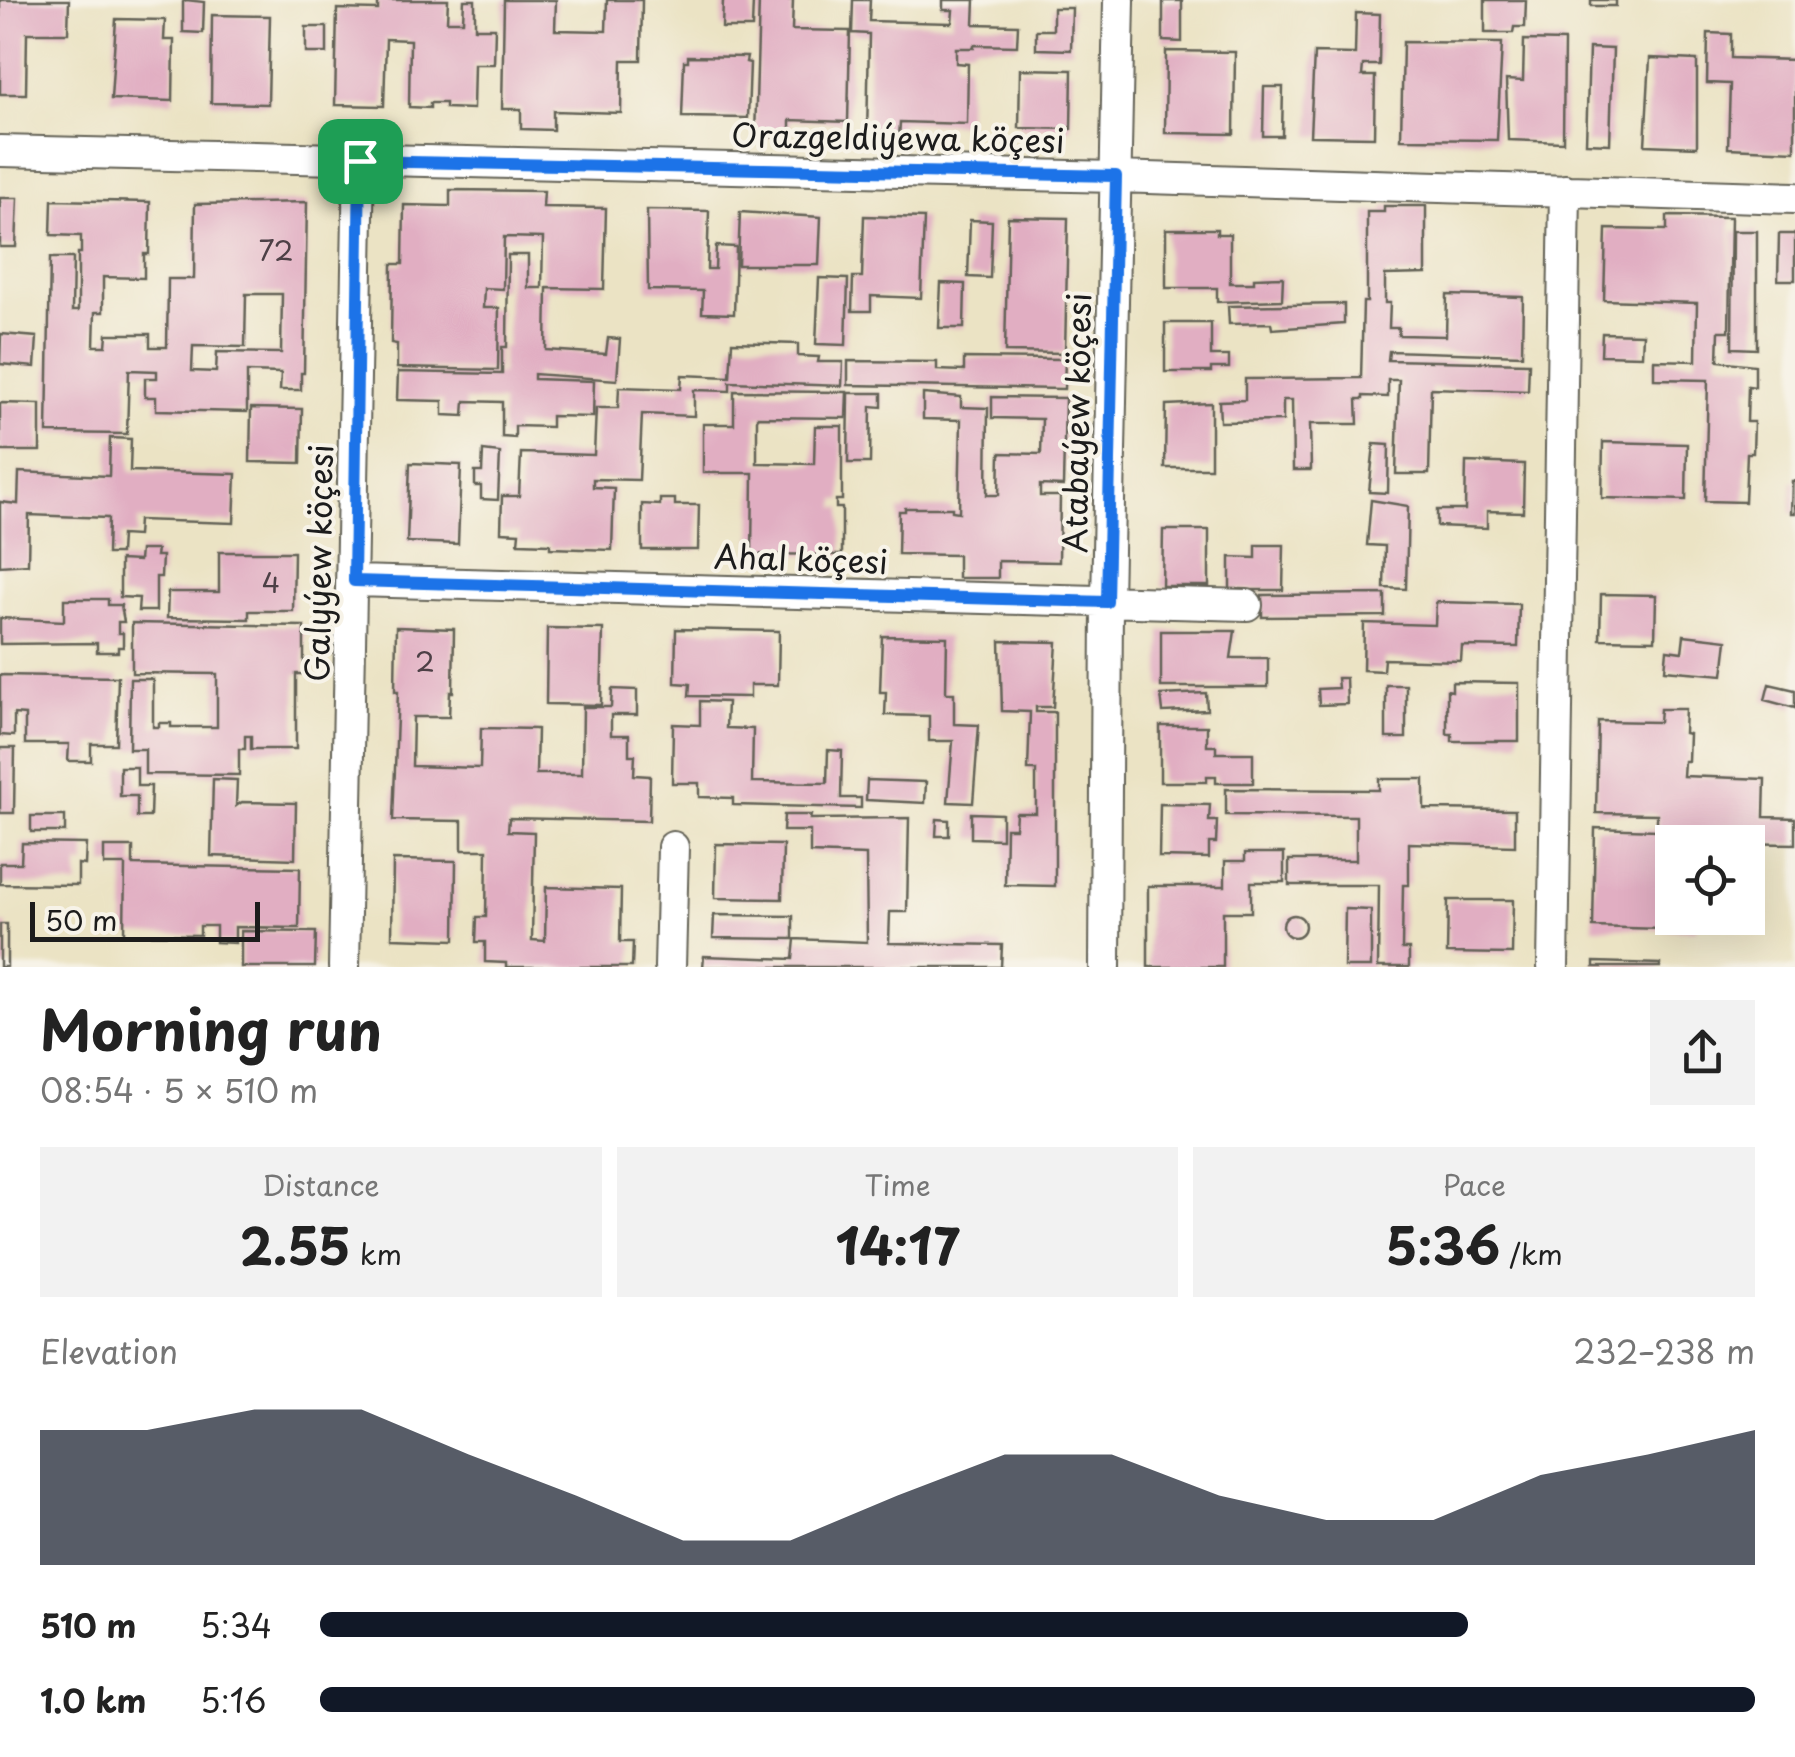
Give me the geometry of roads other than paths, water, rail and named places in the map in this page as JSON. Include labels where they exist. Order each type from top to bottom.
[{"type":"street","name":"Atabaýew köçesi","points":[[1105,967],[1107,602],[1119,0]]},
{"type":"street","name":"Orazgeldiýewa köçesi","points":[[0,151],[1116,176],[1795,198]]},
{"type":"street","name":"Galyýew köçesi","points":[[344,967],[360,161]]},
{"type":"street","points":[[1553,967],[1565,190]]},
{"type":"street","name":"Ahal köçesi","points":[[354,581],[1246,605]]},
{"type":"street","points":[[670,967],[674,847]]}]
